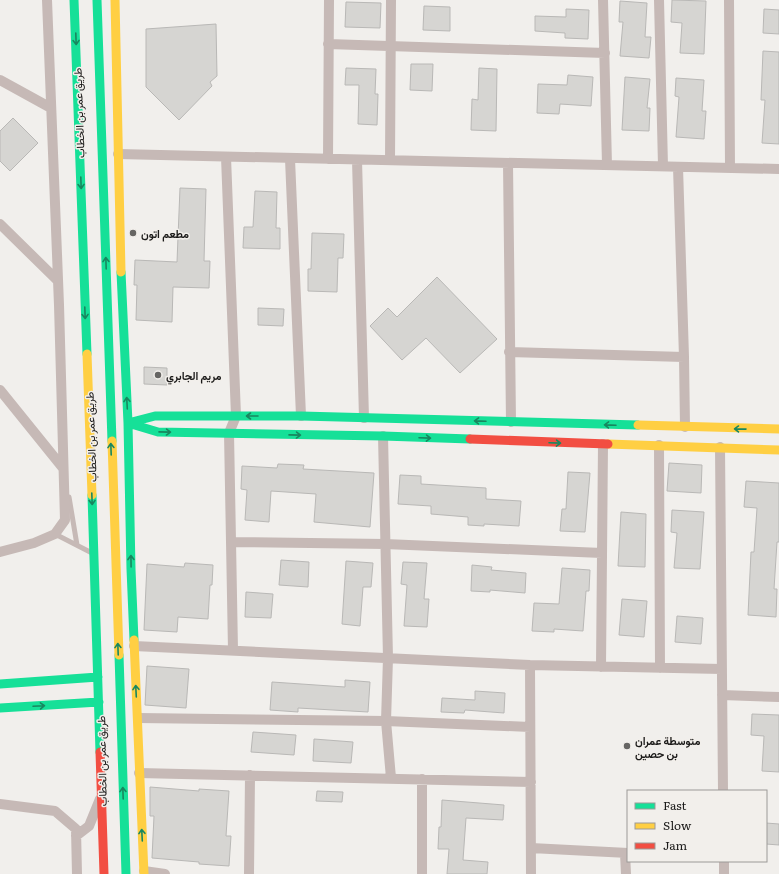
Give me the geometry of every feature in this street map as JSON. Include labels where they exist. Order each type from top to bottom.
[{"type":"street","points":[[0,552],[55,534],[65,520],[58,281],[47,0]]},
{"type":"street","name":"طريق عمر بن الخطاب","points":[[74,0],[104,874]]},
{"type":"street","name":"طريق عمر بن الخطاب","points":[[98,0],[126,874]]},
{"type":"street","points":[[115,0],[121,282],[128,423],[134,646],[144,873],[165,874]]},
{"type":"street","points":[[328,159],[329,0]]},
{"type":"street","points":[[390,160],[391,0]]},
{"type":"street","points":[[603,0],[607,165]]},
{"type":"street","points":[[659,0],[663,166]]},
{"type":"street","points":[[729,0],[730,168]]},
{"type":"street","points":[[328,44],[605,53]]},
{"type":"street","points":[[100,63],[117,85]]},
{"type":"street","points":[[0,80],[51,108]]},
{"type":"street","points":[[118,154],[779,169]]},
{"type":"street","points":[[226,157],[236,416],[229,433],[233,650]]},
{"type":"street","points":[[290,159],[301,416]]},
{"type":"street","points":[[357,160],[364,418]]},
{"type":"street","points":[[508,163],[511,422]]},
{"type":"street","points":[[678,167],[685,427]]},
{"type":"street","points":[[0,224],[58,281]]},
{"type":"street","points":[[509,352],[684,357]]},
{"type":"street","points":[[0,390],[63,468]]},
{"type":"street","points":[[128,423],[155,416],[301,416],[779,429]]},
{"type":"street","points":[[128,423],[158,432],[383,436],[779,450]]},
{"type":"street","points":[[383,436],[388,658],[386,721],[391,778]]},
{"type":"street","points":[[601,666],[603,444]]},
{"type":"street","points":[[659,446],[660,668]]},
{"type":"street","points":[[720,447],[723,790]]},
{"type":"street","points":[[114,529],[128,452]]},
{"type":"street","points":[[231,542],[385,544],[602,553]]},
{"type":"street","points":[[134,646],[530,665],[722,669]]},
{"type":"street","points":[[530,665],[531,874]]},
{"type":"street","points":[[0,684],[98,677]]},
{"type":"street","points":[[722,695],[779,697]]},
{"type":"street","points":[[0,708],[99,702]]},
{"type":"street","points":[[138,718],[386,721],[530,727]]},
{"type":"street","points":[[139,773],[531,782]]},
{"type":"street","points":[[249,874],[250,775]]},
{"type":"street","points":[[422,779],[422,874]]},
{"type":"street","points":[[76,836],[89,826],[101,795]]},
{"type":"street","points":[[0,804],[55,811],[76,829],[77,874]]},
{"type":"street","points":[[531,848],[627,853],[626,874]]},
{"type":"street","points":[[724,862],[724,874]]},
{"type":"lane","points":[[63,468],[77,545]]},
{"type":"lane","points":[[55,534],[94,555]]},
{"type":"building","points":[[672,0],[706,1],[704,54],[680,53],[682,23],[671,22]]},
{"type":"building","points":[[620,1],[647,3],[645,37],[651,37],[649,58],[620,56],[623,22],[619,22]]},
{"type":"building","points":[[346,2],[381,3],[380,28],[345,27]]},
{"type":"building","points":[[424,6],[450,7],[450,31],[423,30]]},
{"type":"building","points":[[566,9],[589,10],[588,39],[565,38],[565,33],[535,31],[535,16],[566,17]]},
{"type":"building","points":[[764,9],[779,10],[779,34],[763,33]]},
{"type":"building","points":[[216,24],[217,76],[210,82],[212,86],[179,120],[146,87],[146,29]]},
{"type":"building","points":[[763,51],[779,52],[779,144],[762,143],[765,100],[761,100]]},
{"type":"building","points":[[411,64],[433,64],[432,91],[410,90]]},
{"type":"building","points":[[346,68],[376,69],[375,94],[378,94],[377,125],[358,124],[359,85],[345,85]]},
{"type":"building","points":[[479,68],[497,69],[496,131],[471,130],[472,99],[478,100]]},
{"type":"building","points":[[568,75],[593,77],[591,106],[560,104],[559,114],[537,113],[538,84],[567,85]]},
{"type":"building","points":[[625,77],[650,79],[647,108],[650,108],[649,131],[622,130]]},
{"type":"building","points":[[676,78],[704,80],[702,111],[706,111],[704,139],[676,137],[679,97],[675,96]]},
{"type":"building","points":[[13,118],[38,143],[10,171],[0,161],[0,131]]},
{"type":"building","points":[[180,188],[206,189],[204,261],[210,261],[209,288],[173,287],[172,322],[136,320],[137,285],[134,285],[135,260],[177,262]]},
{"type":"building","points":[[255,191],[277,192],[276,228],[280,228],[280,249],[243,248],[244,227],[253,227]]},
{"type":"building","points":[[312,233],[344,234],[343,258],[338,258],[337,292],[308,291],[308,269],[311,269]]},
{"type":"building","points":[[437,277],[497,339],[460,373],[426,338],[402,360],[370,326],[388,308],[397,317]]},
{"type":"building","points":[[258,308],[284,309],[283,326],[258,325]]},
{"type":"building","points":[[144,367],[167,368],[167,385],[144,384]]},
{"type":"building","points":[[669,463],[702,465],[701,493],[667,491]]},
{"type":"building","points":[[278,464],[304,465],[303,469],[374,473],[370,527],[314,522],[316,494],[271,491],[269,522],[245,520],[247,490],[241,489],[242,466],[277,468]]},
{"type":"building","points":[[568,472],[590,473],[585,532],[560,531],[562,509],[566,509]]},
{"type":"building","points":[[400,475],[421,476],[421,484],[486,488],[486,499],[521,501],[519,526],[484,524],[484,526],[468,525],[468,517],[431,514],[431,506],[398,504]]},
{"type":"building","points":[[746,481],[779,483],[779,542],[777,542],[774,589],[777,589],[776,617],[748,615],[751,552],[754,552],[757,508],[744,507]]},
{"type":"building","points":[[672,510],[704,512],[700,569],[674,568],[677,533],[671,532]]},
{"type":"building","points":[[621,512],[646,514],[645,567],[618,566]]},
{"type":"building","points":[[281,560],[309,562],[308,587],[279,585]]},
{"type":"building","points":[[346,561],[373,563],[371,587],[363,587],[360,626],[342,624]]},
{"type":"building","points":[[403,562],[427,563],[424,599],[429,599],[427,627],[404,626],[407,585],[401,584]]},
{"type":"building","points":[[185,563],[213,565],[208,619],[178,617],[177,632],[144,630],[147,564],[184,567]]},
{"type":"building","points":[[472,565],[492,567],[491,570],[526,573],[525,593],[490,590],[490,592],[471,591]]},
{"type":"building","points":[[562,568],[590,570],[589,591],[586,591],[583,631],[554,629],[554,632],[532,631],[534,603],[559,604]]},
{"type":"building","points":[[246,592],[273,594],[271,618],[245,617]]},
{"type":"building","points":[[622,599],[647,601],[644,637],[619,635]]},
{"type":"building","points":[[677,616],[703,618],[701,644],[675,642]]},
{"type":"building","points":[[147,666],[189,669],[186,708],[145,705]]},
{"type":"building","points":[[345,680],[370,682],[368,712],[298,708],[298,712],[270,710],[272,682],[345,687]]},
{"type":"building","points":[[475,691],[505,693],[504,713],[465,710],[464,713],[441,712],[442,698],[475,700]]},
{"type":"building","points":[[752,714],[779,715],[779,772],[762,771],[764,736],[751,735]]},
{"type":"building","points":[[253,732],[296,735],[294,755],[251,752]]},
{"type":"building","points":[[314,739],[353,742],[351,763],[313,761]]},
{"type":"building","points":[[150,787],[199,791],[199,789],[229,791],[226,836],[231,836],[229,866],[152,858],[154,816],[150,816]]},
{"type":"building","points":[[317,791],[343,792],[342,802],[316,801]]},
{"type":"building","points":[[442,800],[504,805],[503,820],[466,818],[463,860],[488,862],[487,874],[447,874],[449,849],[438,849],[439,827],[441,827]]},
{"type":"building","points":[[767,823],[779,824],[779,845],[767,844]]},
{"type":"traffic: fast","points":[[74,0],[87,354]]},
{"type":"traffic: fast","points":[[97,0],[112,441]]},
{"type":"traffic: fast","points":[[121,272],[128,423],[134,640]]},
{"type":"traffic: fast","points":[[128,423],[155,416],[301,416],[638,425]]},
{"type":"traffic: fast","points":[[128,423],[158,432],[470,439]]},
{"type":"traffic: fast","points":[[92,495],[100,752]]},
{"type":"traffic: fast","points":[[119,655],[126,874]]},
{"type":"traffic: fast","points":[[0,684],[98,677]]},
{"type":"traffic: fast","points":[[0,708],[99,702]]},
{"type":"traffic: slow","points":[[115,0],[121,272]]},
{"type":"traffic: slow","points":[[87,354],[92,495]]},
{"type":"traffic: slow","points":[[638,425],[779,429]]},
{"type":"traffic: slow","points":[[112,441],[119,655]]},
{"type":"traffic: slow","points":[[608,444],[779,450]]},
{"type":"traffic: slow","points":[[134,640],[144,874]]},
{"type":"traffic: jam","points":[[470,439],[608,444]]},
{"type":"traffic: jam","points":[[100,752],[104,874]]},
{"type":"place","name":"مطعم اتون","points":[[133,233]]},
{"type":"place","name":"مريم الجابري","points":[[158,375]]},
{"type":"place","name":"متوسطة عمران بن حصين","points":[[627,746]]}]
